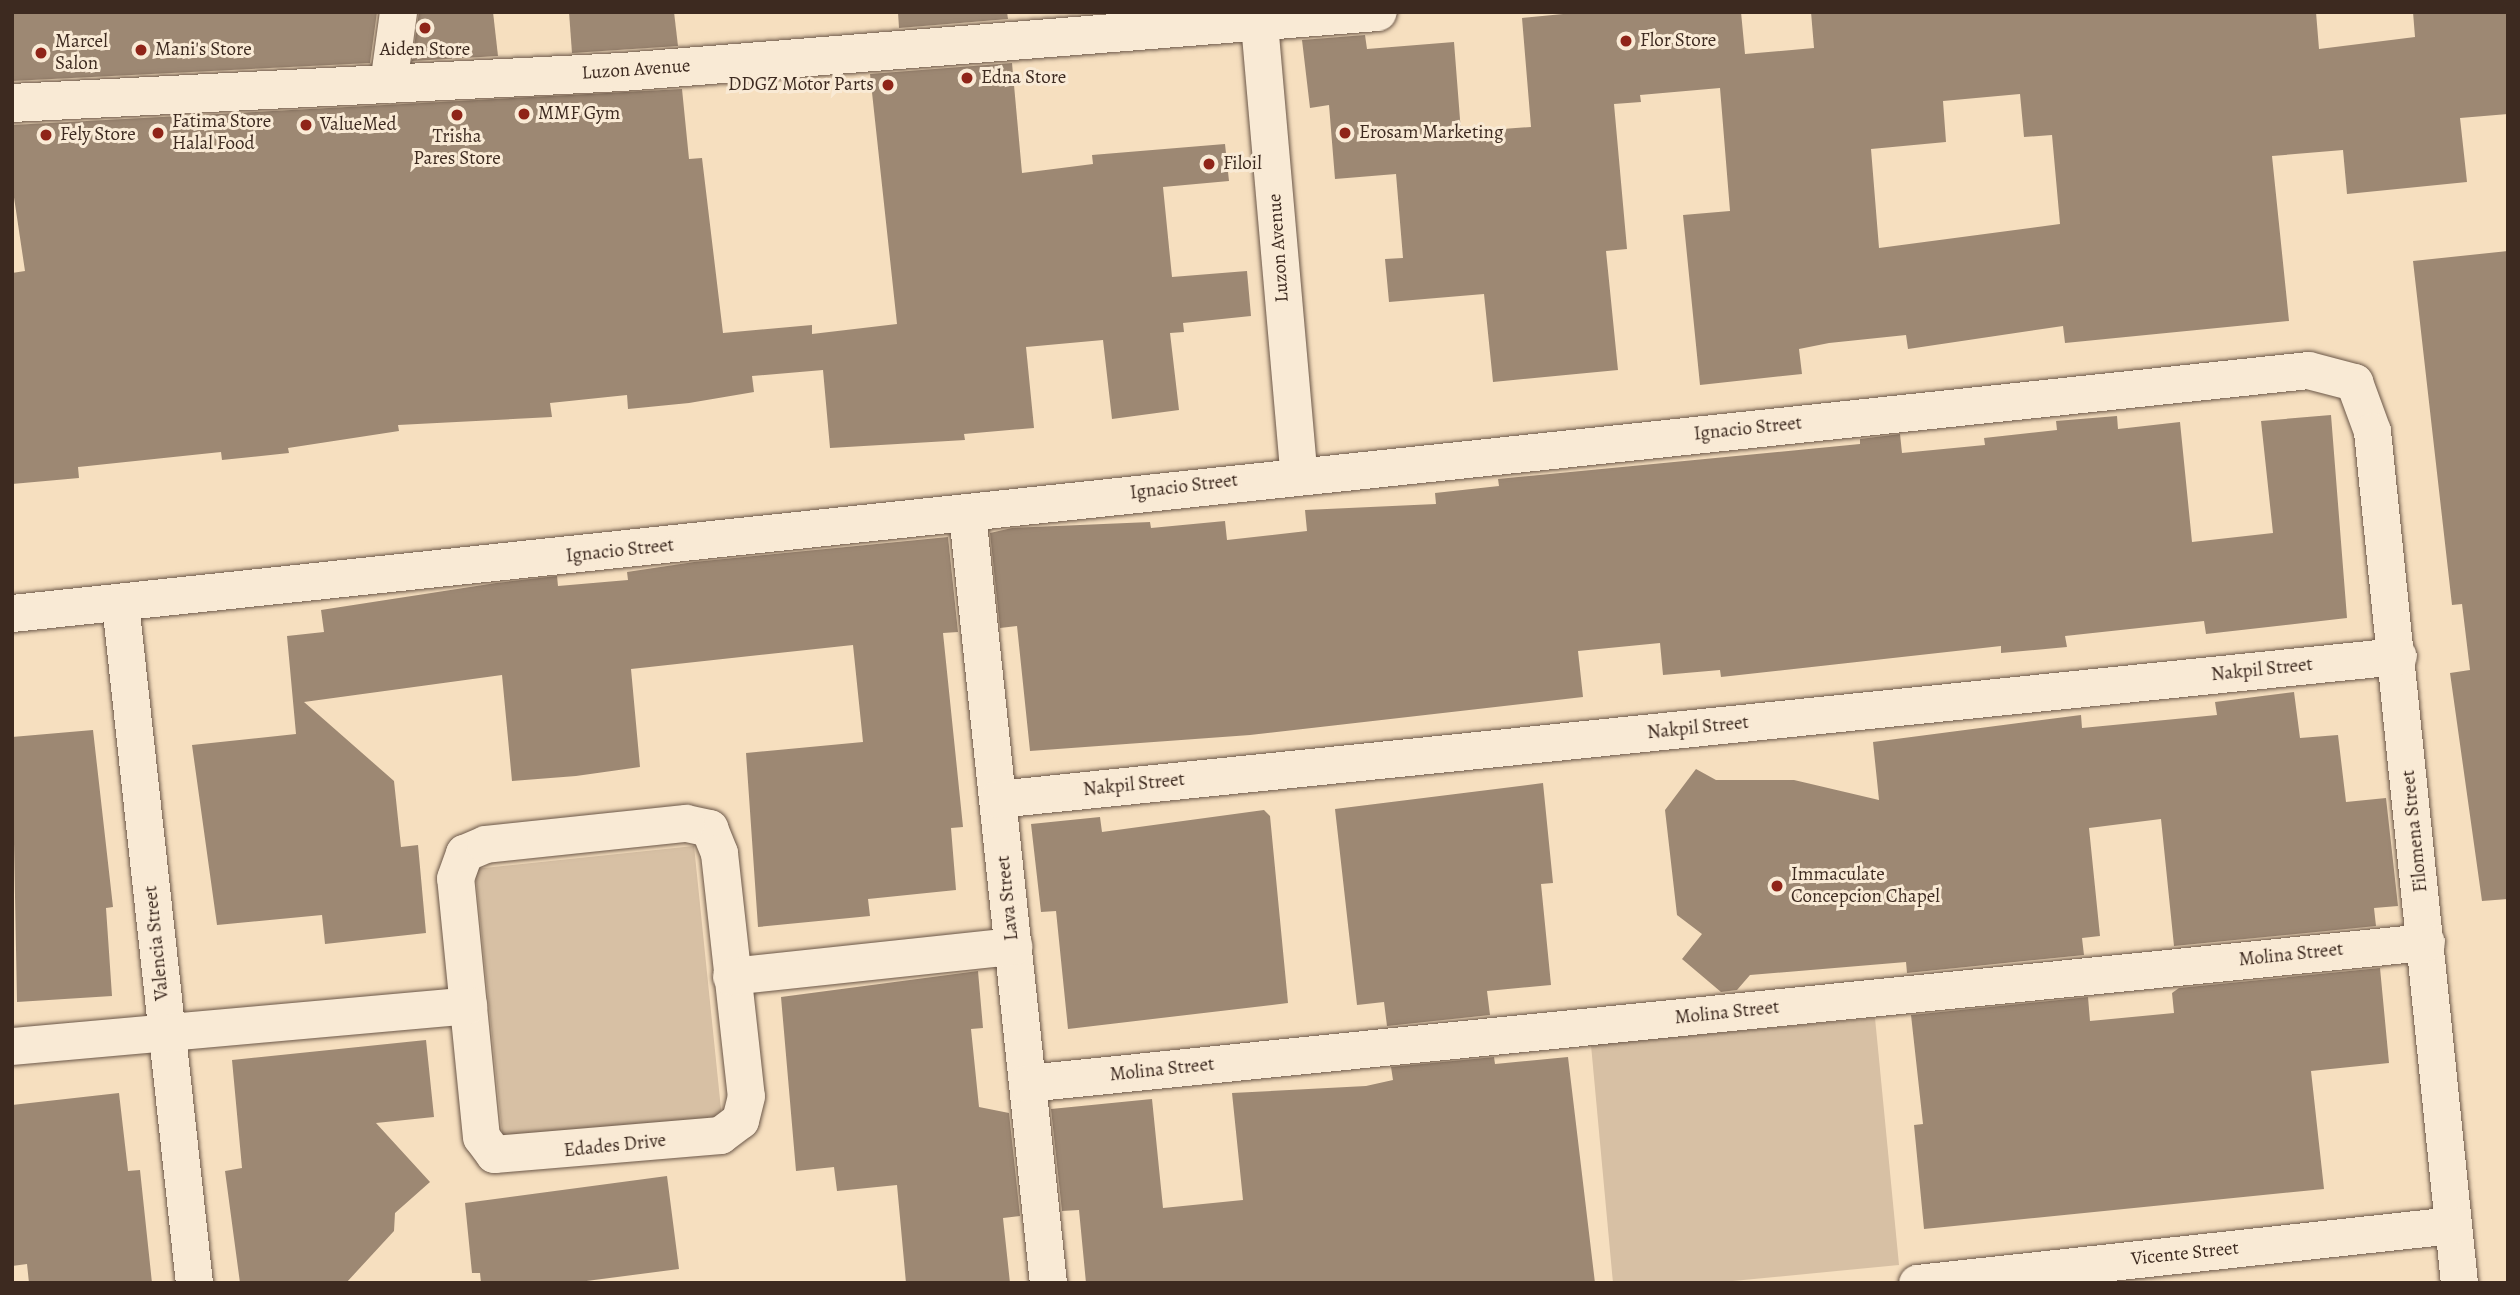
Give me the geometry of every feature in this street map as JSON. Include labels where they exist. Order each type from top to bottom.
[{"type":"main road","name":"Luzon Avenue","points":[[12,103],[388,85],[1259,23],[1378,12]]},
{"type":"street","points":[[388,85],[398,12]]},
{"type":"street","name":"Luzon Avenue","points":[[1259,23],[1298,473]]},
{"type":"street","name":"Ignacio Street","points":[[12,613],[967,514],[1298,473],[2308,370],[2354,382]]},
{"type":"street","name":"Filomena Street","points":[[2354,382],[2372,430],[2398,656],[2459,1283]]},
{"type":"street","name":"Lava Street","points":[[967,514],[1048,1283]]},
{"type":"street","name":"Valencia Street","points":[[120,603],[194,1283]]},
{"type":"street","name":"Nakpil Street","points":[[997,799],[2398,656]]},
{"type":"street","name":"Edades Drive","points":[[686,823],[709,828],[719,853],[731,975],[746,1096],[740,1119],[720,1135],[494,1154],[481,1137],[455,878],[464,853],[498,843],[686,823]]},
{"type":"street","name":"Molina Street","points":[[1027,1083],[2426,942]]},
{"type":"street","points":[[731,975],[1013,946]]},
{"type":"street","points":[[12,1046],[468,1005]]},
{"type":"street","name":"Vicente Street","points":[[1917,1283],[2453,1225]]},
{"type":"shaded area","points":[[694,846],[722,1119],[503,1142],[475,869]]},
{"type":"shaded area","points":[[1875,1018],[1899,1265],[1712,1283],[1613,1283],[1591,1045]]},
{"type":"building","points":[[12,12],[377,12],[370,63],[12,81]]},
{"type":"building","points":[[419,12],[493,12],[498,56],[412,61]]},
{"type":"building","points":[[569,12],[674,12],[678,46],[572,53]]},
{"type":"building","points":[[898,12],[1007,12],[1008,19],[899,28]]},
{"type":"building","points":[[1584,12],[1741,12],[1745,54],[1814,48],[1811,12],[2316,12],[2319,49],[2415,37],[2413,12],[2508,12],[2508,114],[2460,118],[2467,182],[2347,194],[2343,150],[2272,156],[2289,321],[2065,343],[2063,326],[1908,349],[1906,335],[1829,343],[1799,349],[1802,374],[1700,385],[1683,215],[1730,211],[1720,88],[1640,95],[1641,102],[1614,104],[1627,249],[1606,251],[1618,370],[1493,382],[1484,294],[1389,302],[1385,259],[1403,258],[1396,174],[1335,179],[1329,105],[1310,108],[1302,40],[1365,35],[1367,49],[1454,42],[1461,132],[1531,127],[1522,18]],"holes":[[[2020,94],[2024,137],[2052,135],[2060,224],[1879,248],[1871,149],[1946,142],[1943,101]]]},
{"type":"building","points":[[1012,63],[1022,173],[1093,164],[1092,155],[1225,144],[1229,181],[1163,187],[1172,277],[1247,271],[1251,316],[1183,323],[1184,332],[1170,333],[1179,410],[1112,419],[1103,340],[1026,347],[1034,428],[964,434],[965,440],[830,448],[823,370],[752,376],[754,392],[689,403],[628,409],[627,395],[550,403],[552,417],[398,425],[399,431],[288,448],[289,453],[222,460],[221,452],[78,467],[79,478],[12,484],[12,273],[25,271],[12,184],[12,125],[682,89],[689,159],[702,158],[723,333],[812,325],[812,334],[897,324],[870,74]]},
{"type":"building","points":[[2508,251],[2508,899],[2482,901],[2450,673],[2470,670],[2462,604],[2452,605],[2413,261]]},
{"type":"building","points":[[2331,415],[2347,618],[2206,634],[2204,621],[2065,636],[2067,647],[2001,653],[2001,646],[1721,677],[1720,670],[1663,675],[1660,643],[1578,651],[1583,697],[1250,735],[1030,751],[1017,626],[1000,628],[990,533],[1012,528],[1150,522],[1151,528],[1225,521],[1227,540],[1307,531],[1305,510],[1436,504],[1435,493],[1499,486],[1498,479],[1860,444],[1860,439],[1900,434],[1902,453],[1985,445],[1984,438],[2057,430],[2056,421],[2117,416],[2118,429],[2180,422],[2192,542],[2273,533],[2261,421]]},
{"type":"building","points":[[948,537],[958,632],[943,633],[963,827],[951,828],[956,890],[868,899],[870,916],[758,927],[746,753],[863,742],[853,645],[631,669],[640,767],[576,776],[512,781],[502,675],[304,702],[394,781],[401,847],[418,845],[426,933],[325,944],[322,915],[217,925],[192,745],[296,734],[287,636],[324,632],[321,610],[496,583],[557,576],[558,586],[628,580],[627,572],[694,562]]},
{"type":"building","points":[[2294,692],[2300,738],[2338,735],[2346,802],[2386,798],[2398,906],[2374,908],[2376,926],[2174,946],[2161,819],[2089,828],[2100,936],[2082,938],[2084,955],[1907,973],[1906,962],[1750,975],[1737,990],[1721,992],[1682,959],[1702,934],[1677,915],[1665,810],[1696,769],[1716,780],[1794,780],[1879,800],[1873,742],[2081,715],[2082,728],[2217,715],[2215,702]]},
{"type":"building","points":[[93,730],[113,907],[106,908],[112,996],[17,1002],[12,737]]},
{"type":"building","points":[[1543,783],[1553,883],[1541,884],[1551,985],[1487,991],[1490,1015],[1387,1026],[1384,1002],[1357,1005],[1335,809]]},
{"type":"building","points":[[1264,810],[1270,816],[1288,1003],[1068,1029],[1056,911],[1041,912],[1031,824],[1100,817],[1102,832]]},
{"type":"building","points":[[2380,968],[2389,1063],[2311,1071],[2324,1189],[1924,1229],[1914,1125],[1923,1124],[1911,1015],[2088,997],[2090,1021],[2174,1013],[2172,993],[2179,988]]},
{"type":"building","points":[[978,971],[983,1028],[971,1029],[979,1107],[1009,1113],[1020,1216],[1003,1218],[1010,1283],[906,1283],[897,1185],[837,1191],[834,1167],[796,1171],[781,997]]},
{"type":"building","points":[[426,1040],[434,1117],[376,1123],[430,1182],[395,1213],[394,1231],[346,1283],[240,1283],[225,1171],[242,1168],[232,1060]]},
{"type":"building","points":[[1494,1057],[1495,1064],[1568,1057],[1595,1283],[1086,1283],[1079,1210],[1062,1211],[1051,1109],[1152,1099],[1163,1208],[1243,1200],[1232,1093],[1366,1086],[1393,1080],[1391,1067]]},
{"type":"building","points":[[119,1093],[128,1171],[140,1170],[152,1283],[29,1283],[27,1264],[12,1266],[12,1105]]},
{"type":"building","points":[[667,1176],[679,1269],[571,1283],[481,1283],[480,1273],[472,1273],[465,1203]]},
{"type":"place","name":"Aiden Store","points":[[425,28]]},
{"type":"place","name":"Flor Store","points":[[1626,41]]},
{"type":"place","name":"Mani's Store","points":[[141,50]]},
{"type":"place","name":"Marcel Salon","points":[[41,53]]},
{"type":"place","name":"Edna Store","points":[[967,78]]},
{"type":"place","name":"DDGZ Motor Parts","points":[[888,85]]},
{"type":"place","name":"MMF Gym","points":[[524,114]]},
{"type":"place","name":"Trisha Pares Store","points":[[457,115]]},
{"type":"place","name":"ValueMed","points":[[306,125]]},
{"type":"place","name":"Fatima Store Halal Food","points":[[158,133]]},
{"type":"place","name":"Erosam Marketing","points":[[1345,133]]},
{"type":"place","name":"Fely Store","points":[[46,135]]},
{"type":"place","name":"Filoil","points":[[1209,164]]},
{"type":"place","name":"Immaculate Concepcion Chapel","points":[[1777,886]]}]
